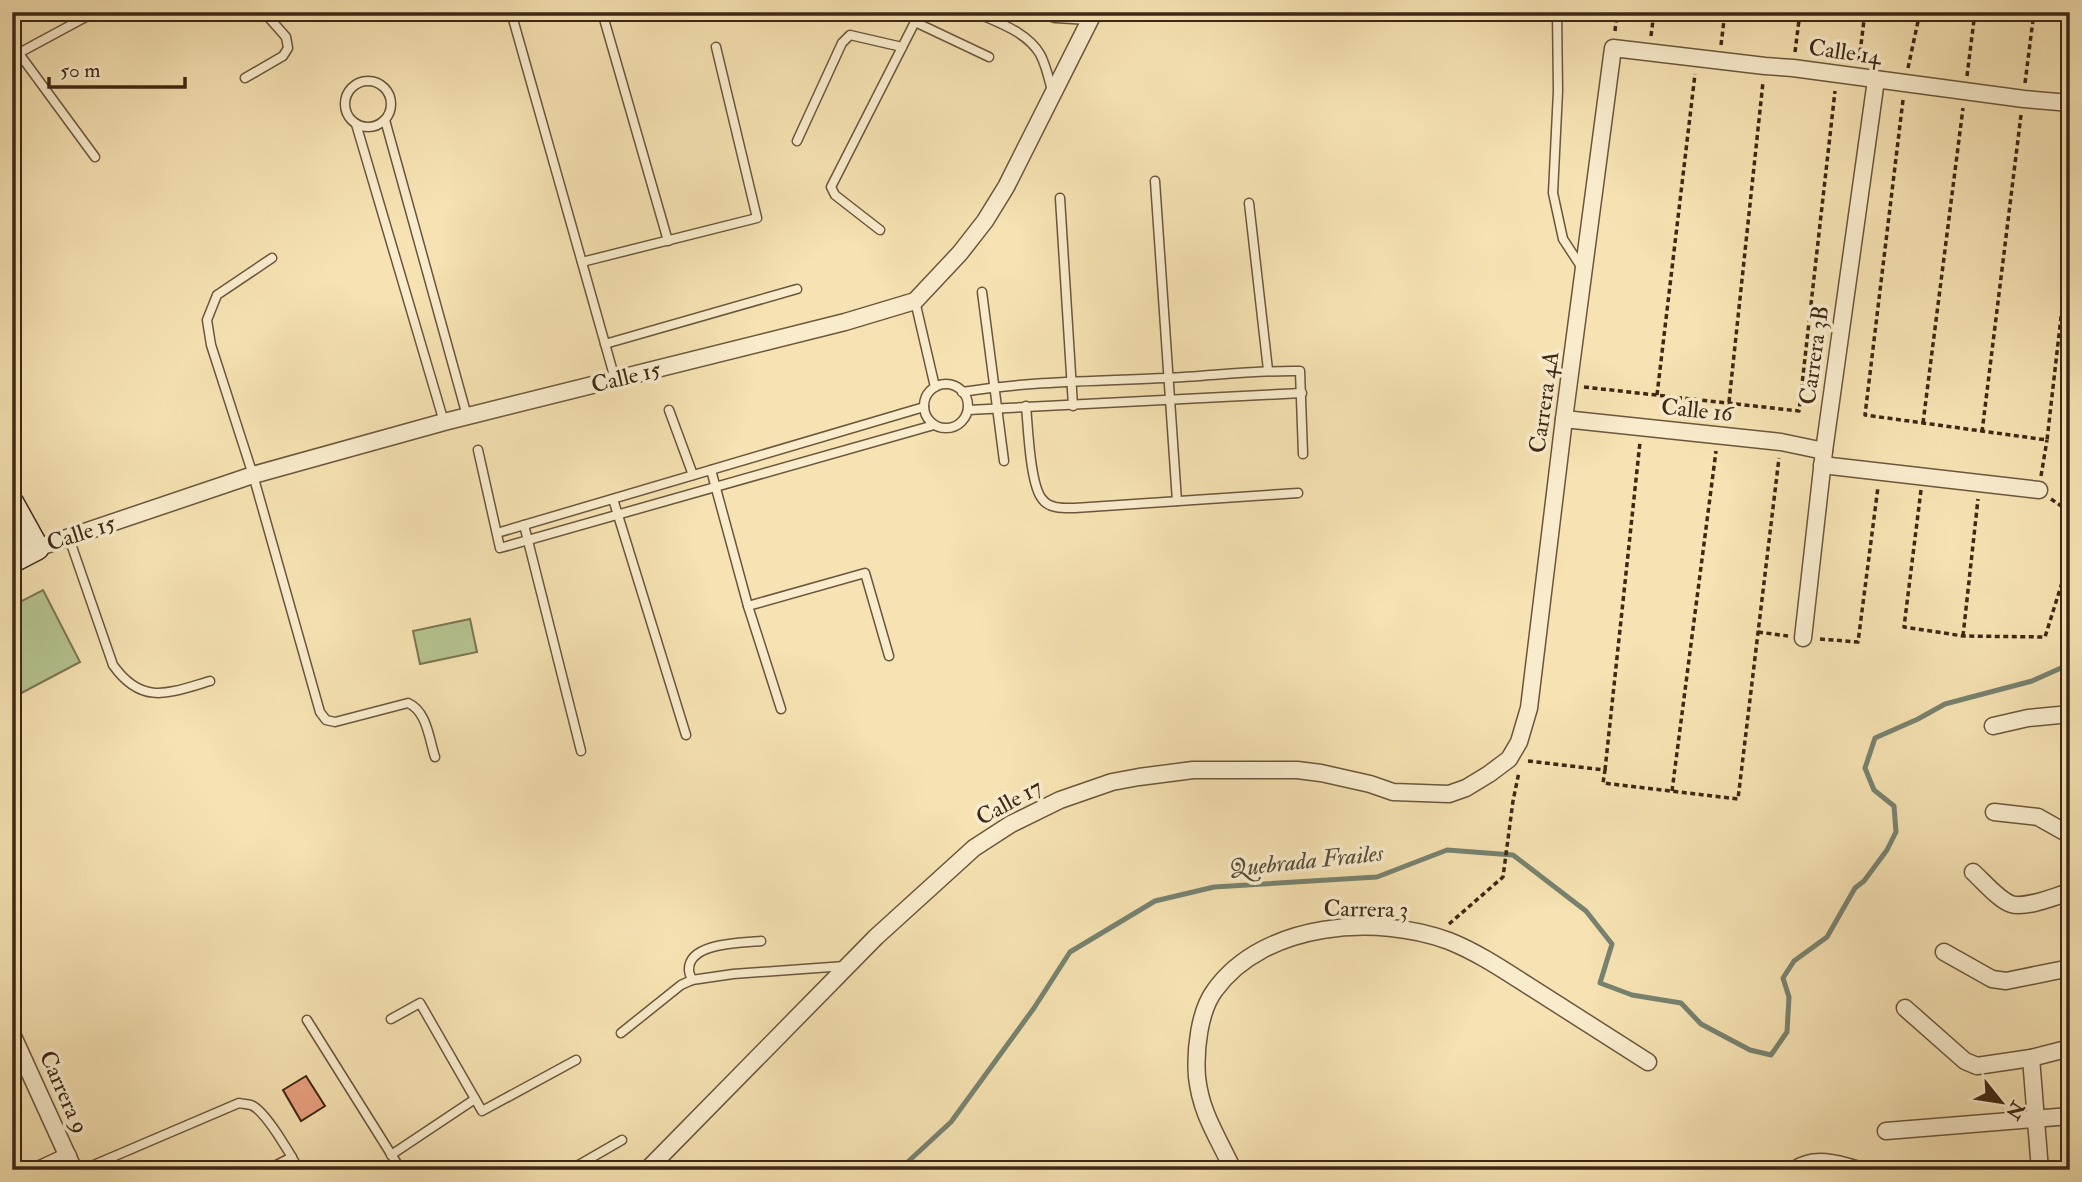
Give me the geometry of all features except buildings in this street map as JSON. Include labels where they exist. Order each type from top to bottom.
[{"type":"main road","points":[[12,503],[37,548]]},
{"type":"main road","name":"Calle 15","points":[[12,561],[37,548]]},
{"type":"street","points":[[915,301],[960,253],[985,221],[1006,187],[1092,16]]},
{"type":"street","name":"Carrera 4A","points":[[1508,759],[1520,741],[1529,708],[1613,48]]},
{"type":"street","name":"Calle 14","points":[[1613,48],[2070,103]]},
{"type":"street","name":"Carrera 3B","points":[[1803,638],[1823,458],[1876,80]]},
{"type":"street","name":"Calle 15","points":[[37,548],[253,475],[444,422],[845,322],[915,301]]},
{"type":"street","name":"Calle 16","points":[[1564,419],[1780,442],[1823,458],[1880,472],[2039,490]]},
{"type":"street","points":[[1993,726],[2028,718],[2070,714]]},
{"type":"street","name":"Calle 17","points":[[647,1170],[876,937],[974,848],[1011,824],[1060,800],[1112,782],[1193,770],[1297,770],[1370,784],[1393,792],[1449,794],[1466,788],[1508,759]]},
{"type":"street","points":[[1994,812],[2038,817],[2070,835]]},
{"type":"street","points":[[1973,872],[2012,905],[2025,905],[2070,891]]},
{"type":"street","name":"Carrera 3","points":[[1233,1170],[1203,1108],[1197,1074],[1198,1040],[1207,1006],[1214,991],[1227,977],[1257,953],[1310,932],[1348,927],[1388,928],[1434,936],[1459,945],[1487,959],[1648,1062]]},
{"type":"street","points":[[1944,952],[1992,979],[2006,981],[2070,968]]},
{"type":"street","points":[[1905,1008],[1965,1061],[1977,1066],[2031,1058],[2070,1048]]},
{"type":"street","name":"Carrera 9","points":[[12,1034],[71,1163]]},
{"type":"street","points":[[2031,1058],[2040,1170]]},
{"type":"street","points":[[1886,1131],[2036,1121],[2070,1116]]},
{"type":"street","points":[[1794,1170],[1803,1164],[1833,1161],[1859,1170]]},
{"type":"street","points":[[38,1170],[71,1163]]},
{"type":"lane","points":[[19,54],[95,12]]},
{"type":"lane","points":[[244,78],[283,56],[288,48],[286,37],[264,12]]},
{"type":"lane","points":[[511,12],[615,379]]},
{"type":"lane","points":[[602,12],[668,241]]},
{"type":"lane","points":[[880,230],[835,195],[831,187],[920,12]]},
{"type":"lane","points":[[975,12],[1029,40],[1040,55],[1053,94]]},
{"type":"lane","points":[[1037,12],[1055,18],[1092,16]]},
{"type":"lane","points":[[1557,12],[1558,91],[1553,193],[1563,239],[1584,271]]},
{"type":"lane","points":[[915,22],[989,57]]},
{"type":"lane","points":[[797,141],[842,43],[850,35],[902,47]]},
{"type":"lane","points":[[12,44],[95,157]]},
{"type":"lane","points":[[582,262],[757,218],[716,47]]},
{"type":"lane","points":[[356,124],[376,126],[385,120],[391,110],[391,98],[386,88],[377,81],[366,80],[355,84],[347,93],[345,104],[348,115],[356,124],[444,422]]},
{"type":"lane","points":[[385,120],[467,416]]},
{"type":"lane","points":[[1155,181],[1177,501]]},
{"type":"lane","points":[[1060,198],[1073,406]]},
{"type":"lane","points":[[1250,203],[1268,370]]},
{"type":"lane","points":[[272,258],[217,295],[208,320],[211,345],[253,475],[320,712],[326,720],[335,722],[408,704],[416,707],[422,714],[435,757]]},
{"type":"lane","points":[[605,344],[797,289]]},
{"type":"lane","points":[[982,292],[1004,461]]},
{"type":"lane","points":[[915,301],[936,387]]},
{"type":"lane","points":[[962,392],[1072,381],[1168,378],[1268,370],[1300,371],[1303,454]]},
{"type":"lane","points":[[478,450],[500,548],[934,425],[948,428],[955,426],[968,410],[962,392],[951,385],[936,387],[925,399],[925,415],[934,425]]},
{"type":"lane","points":[[968,410],[1302,393]]},
{"type":"lane","points":[[497,533],[924,407]]},
{"type":"lane","points":[[1026,407],[1035,488],[1042,500],[1049,505],[1075,508],[1298,493]]},
{"type":"lane","points":[[669,410],[693,475]]},
{"type":"lane","points":[[711,470],[748,606],[781,709]]},
{"type":"lane","points":[[613,499],[686,735]]},
{"type":"lane","points":[[524,525],[581,751]]},
{"type":"lane","points":[[69,538],[113,665],[124,680],[136,689],[166,694],[210,681]]},
{"type":"lane","points":[[748,606],[865,573],[889,656]]},
{"type":"lane","points":[[692,981],[689,969],[691,962],[701,950],[761,941]]},
{"type":"lane","points":[[621,1034],[681,985],[692,981],[733,974],[848,965]]},
{"type":"lane","points":[[391,1019],[419,1003],[482,1111],[576,1060]]},
{"type":"lane","points":[[307,1020],[401,1170]]},
{"type":"lane","points":[[391,1156],[475,1099]]},
{"type":"lane","points":[[82,1170],[239,1103],[251,1105],[261,1112],[299,1170]]},
{"type":"lane","points":[[570,1170],[622,1140]]},
{"type":"lane","points":[[267,1170],[292,1157]]},
{"type":"path","points":[[1649,52],[1654,12]]},
{"type":"path","points":[[1719,61],[1726,12]]},
{"type":"path","points":[[1793,68],[1800,12]]},
{"type":"path","points":[[1857,77],[1865,12]]},
{"type":"path","points":[[1920,12],[1905,82],[1865,415],[2047,440]]},
{"type":"path","points":[[1923,425],[1975,12]]},
{"type":"path","points":[[1982,432],[2034,12]]},
{"type":"path","points":[[1657,395],[1697,58]]},
{"type":"path","points":[[1729,403],[1765,66]]},
{"type":"path","points":[[1570,386],[1799,411],[1837,75]]},
{"type":"path","points":[[2070,238],[2039,490],[2070,512]]},
{"type":"path","points":[[1641,428],[1603,783],[1738,799],[1780,442]]},
{"type":"path","points":[[1672,791],[1718,435]]},
{"type":"path","points":[[1758,632],[1858,642],[1880,472]]},
{"type":"path","points":[[1923,478],[1904,627],[1963,636],[2045,637],[2068,571],[2070,535]]},
{"type":"path","points":[[1963,636],[1979,483]]},
{"type":"path","points":[[1434,936],[1503,877],[1521,760],[1605,771]]},
{"type":"green space","points":[[43,590],[80,662],[12,698],[12,606]]},
{"type":"green space","points":[[470,619],[477,652],[420,664],[413,631]]},
{"type":"waterway","name":"Quebrada Frailes","points":[[899,1170],[951,1122],[1034,1008],[1070,952],[1155,901],[1214,887],[1377,877],[1447,850],[1513,855],[1586,911],[1612,944],[1600,983],[1632,995],[1681,1003],[1701,1024],[1750,1050],[1771,1055],[1787,1032],[1789,997],[1783,978],[1794,961],[1827,937],[1855,888],[1864,881],[1887,850],[1896,832],[1894,806],[1874,790],[1865,768],[1875,738],[1945,704],[2032,681],[2070,664]]}]
